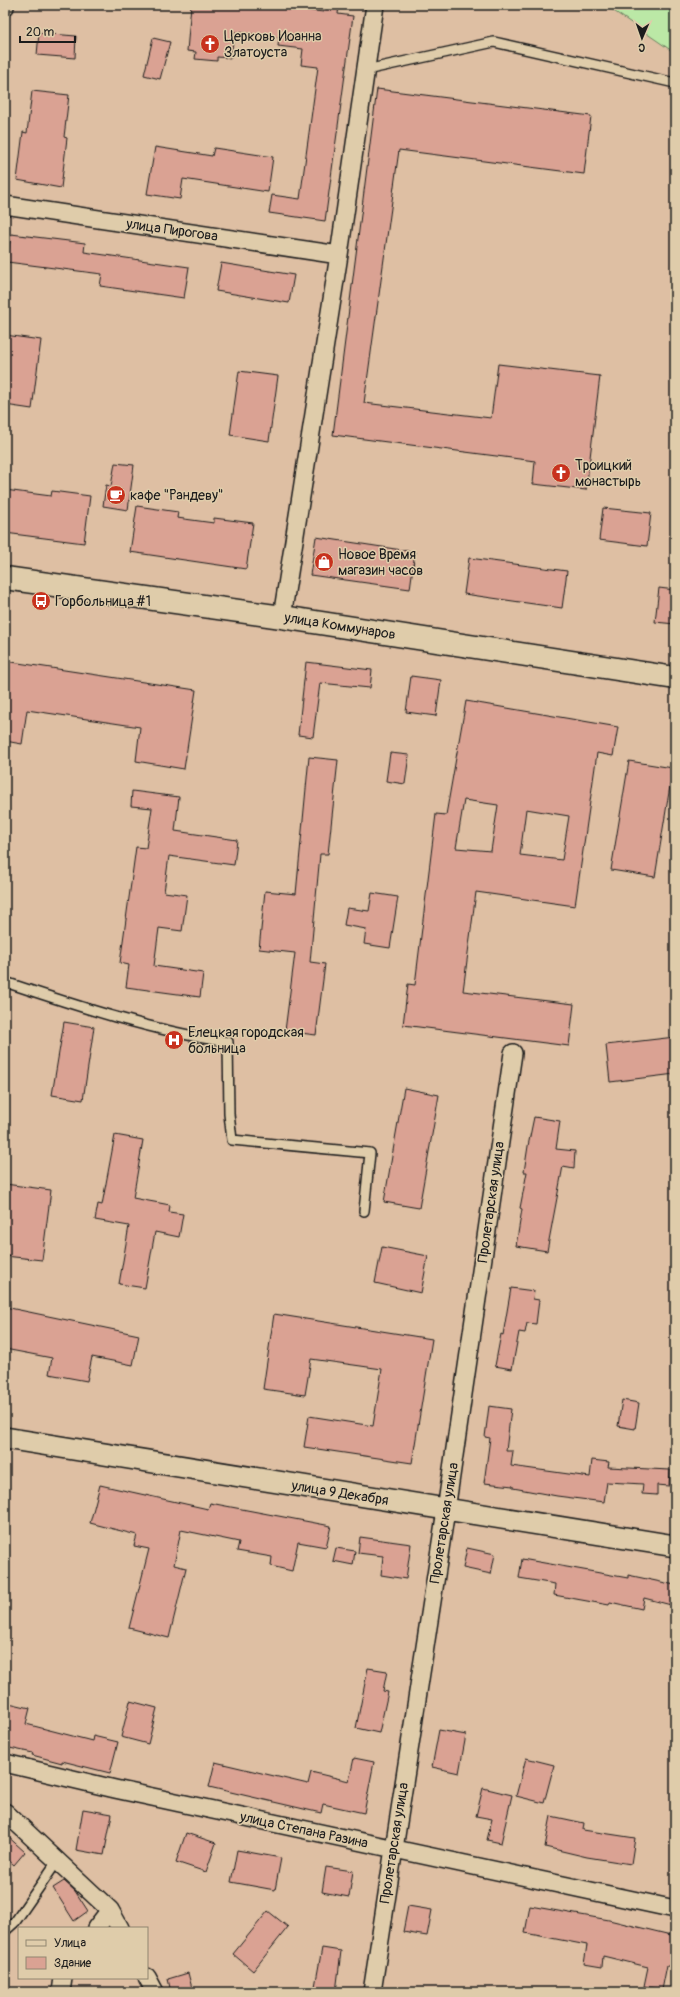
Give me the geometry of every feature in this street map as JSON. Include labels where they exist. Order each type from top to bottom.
[{"type":"main road","name":"улица Коммунаров","points":[[5,578],[282,617],[675,678]]},
{"type":"street","points":[[282,617],[339,255],[375,5]]},
{"type":"street","name":"улица Пирогова","points":[[5,206],[339,255]]},
{"type":"street","name":"Пролетарская улица","points":[[372,1992],[446,1510],[513,1053]]},
{"type":"street","name":"улица 9 Декабря","points":[[5,1438],[675,1546]]},
{"type":"street","name":"улица Степана Разина","points":[[5,1763],[393,1849],[675,1909]]},
{"type":"street","points":[[5,1812],[110,1910],[119,1927]]},
{"type":"street","points":[[97,1927],[110,1910]]},
{"type":"street","points":[[61,1992],[63,1979]]},
{"type":"street","points":[[148,1979],[155,1992]]},
{"type":"lane","points":[[366,70],[494,42],[675,83]]},
{"type":"lane","points":[[5,982],[61,1000],[192,1037],[228,1042],[229,1114],[232,1140],[370,1153],[364,1211]]},
{"type":"lane","points":[[5,1931],[15,1922],[58,1860]]},
{"type":"green space","points":[[605,5],[675,5],[675,53]]},
{"type":"building","points":[[191,5],[255,5],[324,12],[325,5],[339,5],[338,14],[353,16],[325,221],[269,213],[272,195],[300,199],[318,67],[301,65],[303,49],[278,46],[279,37],[234,32],[231,58],[217,57],[217,61],[195,59],[196,52],[187,51]]},
{"type":"building","points":[[39,33],[76,36],[75,58],[37,55]]},
{"type":"building","points":[[153,38],[170,42],[160,79],[144,75]]},
{"type":"building","points":[[377,89],[591,116],[584,174],[399,150],[364,403],[491,418],[498,364],[600,376],[586,490],[533,484],[535,461],[333,435]]},
{"type":"building","points":[[32,91],[69,95],[64,137],[67,138],[61,188],[17,180],[23,132],[27,133]]},
{"type":"building","points":[[155,147],[212,156],[214,148],[273,157],[268,192],[183,179],[180,199],[147,194]]},
{"type":"building","points":[[11,234],[85,243],[84,252],[189,267],[184,298],[100,286],[102,274],[7,262]]},
{"type":"building","points":[[221,263],[294,275],[289,303],[216,291]]},
{"type":"building","points":[[5,335],[41,340],[32,409],[5,405]]},
{"type":"building","points":[[239,371],[278,376],[269,441],[230,435]]},
{"type":"building","points":[[115,463],[134,465],[128,510],[103,506],[106,485],[111,486]]},
{"type":"building","points":[[5,490],[51,496],[52,491],[90,496],[84,543],[5,533]]},
{"type":"building","points":[[137,506],[178,512],[177,518],[214,523],[214,518],[253,523],[246,569],[130,552]]},
{"type":"building","points":[[603,508],[651,513],[647,546],[599,540]]},
{"type":"building","points":[[316,537],[415,552],[410,589],[310,575]]},
{"type":"building","points":[[469,558],[567,571],[562,608],[464,594]]},
{"type":"building","points":[[659,588],[675,590],[675,624],[655,622]]},
{"type":"building","points":[[5,661],[196,690],[184,769],[136,761],[140,727],[27,710],[22,744],[5,741]]},
{"type":"building","points":[[306,662],[372,670],[370,688],[320,683],[313,737],[298,735]]},
{"type":"building","points":[[411,676],[441,680],[436,716],[406,712]]},
{"type":"building","points":[[466,701],[618,727],[613,756],[597,753],[575,906],[476,892],[463,991],[574,1004],[569,1046],[403,1025],[408,984],[415,985],[436,814],[446,815]],"holes":[[[464,800],[498,805],[491,851],[456,848]],[[526,809],[569,816],[562,860],[520,855]]]},
{"type":"building","points":[[390,753],[409,755],[405,784],[386,781]]},
{"type":"building","points":[[309,757],[338,760],[328,854],[320,854],[310,962],[325,964],[316,1035],[285,1031],[295,953],[259,949],[265,891],[296,894]]},
{"type":"building","points":[[629,761],[673,768],[655,877],[611,870]]},
{"type":"building","points":[[132,791],[179,797],[175,831],[237,840],[234,865],[169,856],[164,892],[187,895],[182,931],[159,928],[154,966],[203,973],[200,997],[126,987],[129,965],[120,963],[136,847],[146,848],[152,808],[131,806]]},
{"type":"building","points":[[372,893],[398,897],[390,948],[364,944],[366,929],[344,925],[347,908],[369,911]]},
{"type":"building","points":[[64,1022],[94,1027],[83,1100],[52,1095]]},
{"type":"building","points":[[675,1037],[675,1074],[610,1082],[606,1045]]},
{"type":"building","points":[[404,1088],[439,1095],[419,1208],[384,1202]]},
{"type":"building","points":[[534,1117],[560,1121],[556,1149],[575,1151],[574,1168],[563,1166],[547,1251],[516,1246],[522,1209],[520,1208],[527,1172],[524,1172]]},
{"type":"building","points":[[115,1135],[143,1140],[133,1198],[170,1205],[169,1212],[183,1214],[179,1237],[155,1232],[145,1288],[119,1284],[129,1226],[95,1220],[98,1204],[102,1205]]},
{"type":"building","points":[[5,1184],[51,1190],[42,1260],[5,1256]]},
{"type":"building","points":[[382,1247],[428,1256],[421,1293],[375,1283]]},
{"type":"building","points":[[511,1288],[534,1291],[533,1299],[539,1300],[536,1324],[527,1323],[525,1333],[519,1332],[512,1369],[495,1366],[501,1334],[503,1335]]},
{"type":"building","points":[[5,1307],[139,1335],[133,1365],[92,1357],[87,1381],[49,1374],[52,1358],[5,1349]]},
{"type":"building","points":[[274,1314],[432,1339],[412,1463],[304,1447],[309,1416],[373,1426],[382,1369],[311,1359],[305,1395],[263,1389]]},
{"type":"building","points":[[622,1400],[639,1403],[635,1429],[618,1426]]},
{"type":"building","points":[[489,1406],[511,1409],[506,1451],[513,1451],[511,1466],[590,1477],[592,1460],[609,1462],[608,1467],[670,1470],[669,1486],[657,1485],[657,1495],[642,1494],[643,1484],[607,1482],[604,1502],[557,1496],[513,1488],[513,1486],[484,1483],[490,1438],[485,1437]]},
{"type":"building","points":[[100,1485],[208,1509],[210,1503],[331,1526],[326,1547],[298,1542],[292,1571],[271,1566],[272,1557],[237,1551],[239,1542],[181,1530],[174,1565],[186,1568],[169,1638],[129,1628],[149,1549],[134,1546],[137,1535],[90,1523]]},
{"type":"building","points":[[360,1537],[411,1544],[406,1579],[381,1575],[383,1556],[358,1553]]},
{"type":"building","points":[[336,1548],[355,1551],[353,1565],[333,1561]]},
{"type":"building","points":[[467,1548],[495,1554],[491,1574],[463,1568]]},
{"type":"building","points":[[522,1559],[628,1578],[628,1575],[675,1585],[675,1606],[644,1598],[642,1609],[610,1602],[609,1605],[554,1595],[555,1584],[519,1578]]},
{"type":"building","points":[[368,1668],[387,1671],[383,1691],[388,1692],[379,1733],[356,1728]]},
{"type":"building","points":[[130,1701],[157,1708],[148,1744],[121,1737]]},
{"type":"building","points":[[9,1703],[30,1708],[26,1724],[92,1741],[93,1736],[118,1742],[110,1773],[62,1761],[62,1763],[32,1755],[33,1753],[5,1747],[5,1719]]},
{"type":"building","points":[[439,1730],[466,1735],[459,1773],[432,1767]]},
{"type":"building","points":[[354,1758],[374,1762],[364,1813],[323,1804],[321,1813],[209,1787],[215,1762],[308,1784],[311,1772],[349,1781]]},
{"type":"building","points":[[526,1758],[554,1765],[544,1803],[516,1796]]},
{"type":"building","points":[[483,1788],[512,1795],[501,1843],[487,1840],[492,1819],[476,1816]]},
{"type":"building","points":[[83,1809],[112,1814],[104,1855],[76,1850]]},
{"type":"building","points":[[551,1816],[584,1823],[583,1830],[635,1838],[631,1864],[587,1857],[545,1847]]},
{"type":"building","points":[[186,1833],[216,1843],[206,1872],[176,1862]]},
{"type":"building","points":[[5,1834],[25,1852],[14,1865],[5,1857]]},
{"type":"building","points":[[237,1850],[281,1858],[275,1890],[231,1882]]},
{"type":"building","points":[[326,1867],[353,1871],[349,1897],[322,1892]]},
{"type":"building","points":[[64,1881],[75,1891],[88,1911],[74,1921],[53,1888]]},
{"type":"building","points":[[408,1906],[432,1910],[427,1936],[403,1932]]},
{"type":"building","points":[[530,1906],[609,1920],[675,1936],[675,1966],[667,1965],[662,1990],[644,1986],[648,1967],[603,1956],[602,1967],[584,1964],[587,1945],[525,1933]]},
{"type":"building","points":[[268,1911],[288,1927],[253,1971],[233,1954]]},
{"type":"building","points":[[322,1948],[341,1951],[336,1992],[314,1992]]},
{"type":"building","points":[[188,1973],[193,1992],[171,1992],[168,1979]]},
{"type":"place","name":"Церковь Иоанна Златоуста","points":[[210,44]]},
{"type":"place","name":"Троицкий монастырь","points":[[561,473]]},
{"type":"place","name":"кафе \"Рандеву\"","points":[[116,495]]},
{"type":"place","name":"Новое Время магазин часов","points":[[324,562]]},
{"type":"place","name":"Горбольница #1","points":[[41,601]]},
{"type":"place","name":"Елецкая городская больница","points":[[174,1040]]}]
